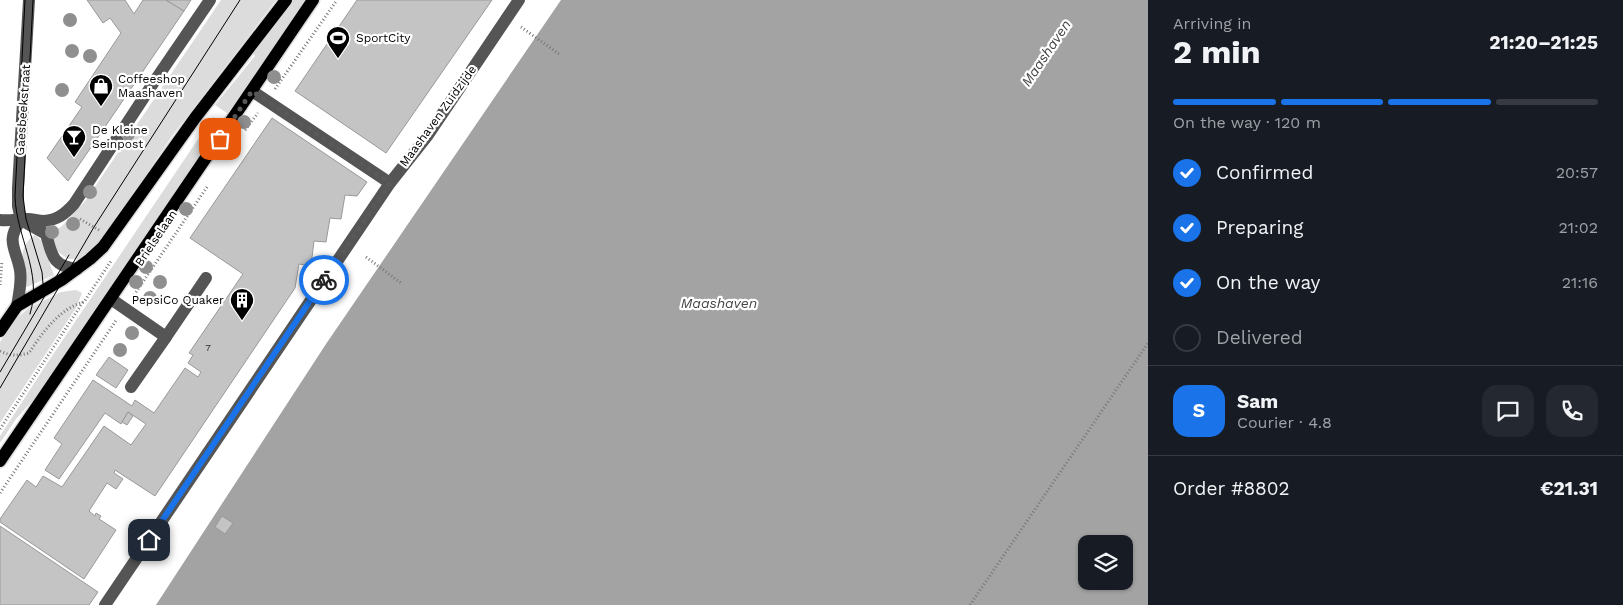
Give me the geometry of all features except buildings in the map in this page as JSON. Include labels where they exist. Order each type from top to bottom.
[{"type":"main road","points":[[0,331],[17,306],[78,269],[103,247],[195,118],[286,0]]},
{"type":"main road","name":"Brielselaan","points":[[0,461],[313,0]]},
{"type":"street","name":"Gaesbeekstraat","points":[[17,306],[20,290],[20,270],[12,239],[21,220],[18,206],[18,188],[29,0]]},
{"type":"street","points":[[0,220],[26,219],[44,221],[55,219],[63,215],[74,204],[210,0]]},
{"type":"street","name":"Maashaven Zuidzijde","points":[[105,605],[390,183],[428,135],[519,0]]},
{"type":"street","points":[[252,91],[390,183]]},
{"type":"street","points":[[21,220],[46,234],[54,260],[62,266],[78,269]]},
{"type":"street","points":[[131,387],[206,278]]},
{"type":"street","points":[[111,300],[166,337]]},
{"type":"path","points":[[244,131],[337,0]]},
{"type":"path","points":[[521,27],[558,54]]},
{"type":"path","name":"Brielselaan","points":[[0,493],[211,180]]},
{"type":"path","points":[[366,257],[401,283]]},
{"type":"path","points":[[0,429],[84,302]]},
{"type":"path","points":[[970,605],[1148,343]]},
{"type":"shaded area","points":[[221,0],[276,0],[172,136],[95,247],[78,259],[68,259],[57,251],[50,231],[61,227],[86,200]]},
{"type":"shaded area","points":[[292,0],[309,0],[230,115],[215,105],[255,56],[252,52]]},
{"type":"shaded area","points":[[213,117],[224,124],[51,380],[16,419],[0,443],[0,436],[46,365]]},
{"type":"shaded area","points":[[35,235],[41,240],[54,275],[27,287],[22,258],[23,251],[25,245]]},
{"type":"shaded area","points":[[76,290],[82,293],[76,308],[0,423],[0,342],[18,317],[29,308],[61,292]]},
{"type":"water","name":"Maashaven","points":[[561,0],[1148,0],[1148,605],[156,605],[326,344]]},
{"type":"tram line","points":[[25,0],[15,196],[16,211],[28,255],[33,284],[30,314]]},
{"type":"tram line","points":[[33,0],[23,196],[26,219],[42,272],[44,295]]},
{"type":"tram line","points":[[0,388],[94,227],[240,0]]},
{"type":"tram line","points":[[0,372],[69,255]]},
{"type":"way so far","points":[[220,139],[252,91],[390,183],[324,280]]},
{"type":"place","name":"SportCity","points":[[338,59]]},
{"type":"place","name":"Coffeeshop Maashaven","points":[[101,107]]},
{"type":"place","name":"De Kleine Seinpost","points":[[74,158]]},
{"type":"place","name":"PepsiCo Quaker","points":[[242,321]]},
{"type":"route","points":[[149,540],[324,280]]}]
